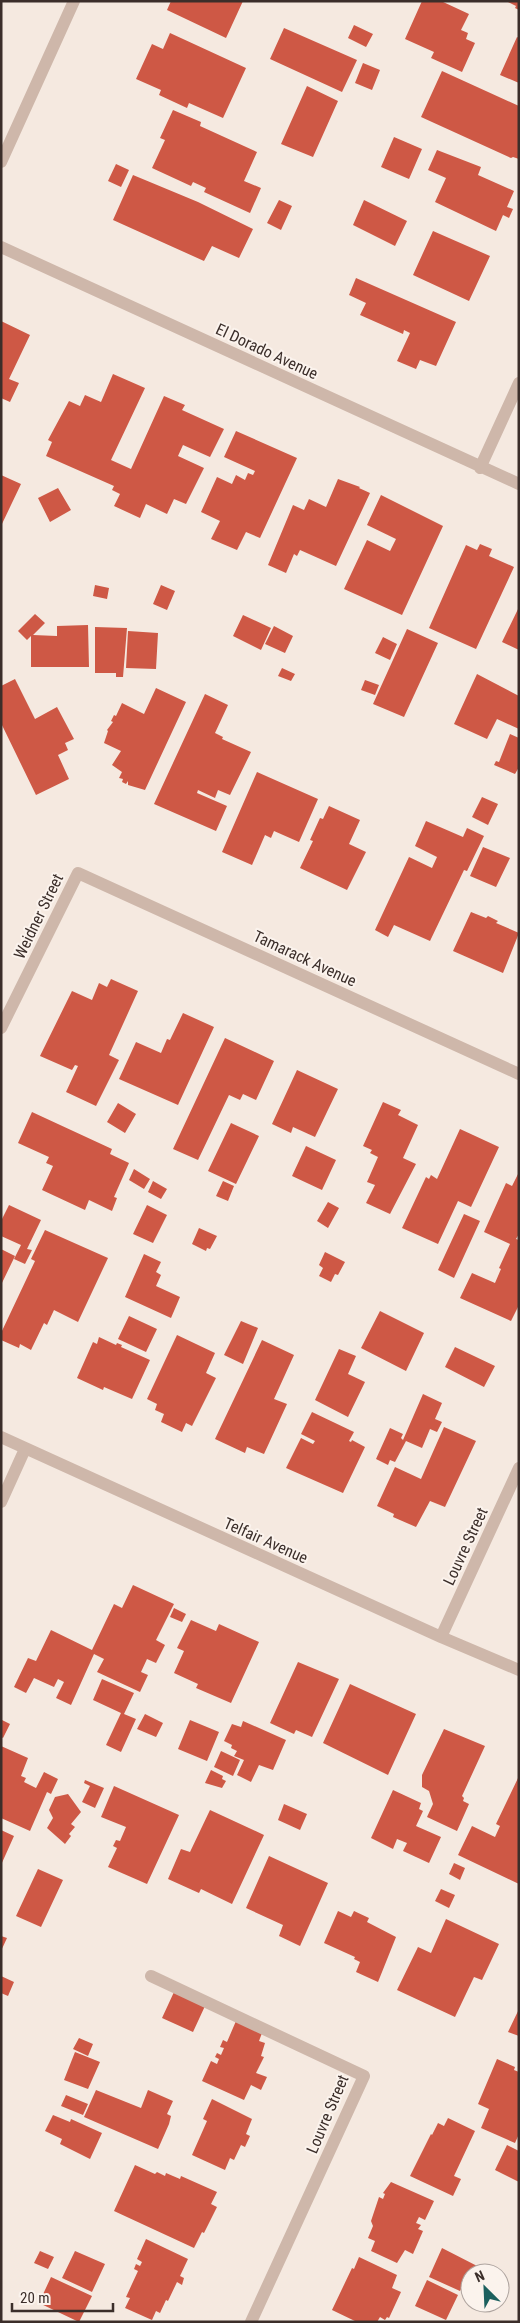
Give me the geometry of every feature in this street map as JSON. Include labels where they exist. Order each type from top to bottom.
[{"type":"street","points":[[1,162],[74,1]]},
{"type":"street","name":"El Dorado Avenue","points":[[1,247],[480,468],[519,484]]},
{"type":"street","points":[[480,468],[519,383]]},
{"type":"street","name":"Weidner Street","points":[[1,1028],[78,873]]},
{"type":"street","name":"Tamarack Avenue","points":[[78,873],[519,1074]]},
{"type":"street","name":"Telfair Avenue","points":[[1,1437],[519,1670]]},
{"type":"street","points":[[1,1502],[25,1449]]},
{"type":"street","name":"Louvre Street","points":[[442,1637],[519,1468]]},
{"type":"street","name":"Louvre Street","points":[[151,1976],[364,2076],[251,2322]]},
{"type":"building","points":[[171,1],[243,1],[226,38],[167,10]]},
{"type":"building","points":[[422,1],[441,1],[469,14],[461,30],[468,33],[466,39],[475,43],[462,72],[431,58],[434,52],[405,39]]},
{"type":"building","points":[[506,1],[519,1],[519,10],[515,8],[516,6]]},
{"type":"building","points":[[354,25],[373,34],[366,47],[348,38]]},
{"type":"building","points":[[284,28],[357,60],[342,92],[270,59]]},
{"type":"building","points":[[170,33],[246,68],[223,118],[189,103],[187,108],[159,95],[161,90],[136,79],[152,44],[163,49]]},
{"type":"building","points":[[517,37],[519,38],[519,83],[500,75]]},
{"type":"building","points":[[363,63],[380,70],[372,90],[355,83]]},
{"type":"building","points":[[442,71],[519,106],[519,159],[511,158],[421,117]]},
{"type":"building","points":[[307,86],[338,101],[313,157],[281,144]]},
{"type":"building","points":[[173,110],[201,122],[200,126],[257,152],[244,181],[261,188],[250,213],[204,192],[206,188],[193,182],[191,186],[152,168],[165,140],[160,138]]},
{"type":"building","points":[[394,137],[422,149],[409,179],[381,167]]},
{"type":"building","points":[[437,150],[481,167],[478,175],[514,191],[507,207],[513,209],[509,218],[503,215],[496,231],[435,202],[446,178],[428,170]]},
{"type":"building","points":[[116,164],[129,170],[121,187],[108,181]]},
{"type":"building","points":[[133,175],[198,202],[253,229],[239,258],[212,246],[204,261],[113,220]]},
{"type":"building","points":[[279,200],[292,206],[281,230],[267,223]]},
{"type":"building","points":[[364,200],[407,221],[395,246],[353,225]]},
{"type":"building","points":[[433,231],[490,256],[469,301],[413,275]]},
{"type":"building","points":[[356,278],[456,322],[436,366],[420,360],[416,369],[397,361],[410,333],[404,330],[403,334],[360,315],[366,303],[349,295]]},
{"type":"building","points":[[1,321],[30,335],[9,379],[19,383],[10,402],[1,398]]},
{"type":"building","points":[[113,374],[145,388],[111,460],[131,469],[164,396],[185,405],[182,410],[224,429],[210,457],[183,445],[178,456],[204,468],[186,504],[174,499],[167,514],[146,504],[140,518],[114,506],[120,494],[112,490],[114,486],[46,456],[52,442],[48,440],[69,401],[80,406],[85,395],[101,402]]},
{"type":"building","points":[[236,431],[297,458],[260,538],[246,532],[237,550],[211,539],[220,521],[201,512],[217,477],[232,484],[236,475],[245,480],[248,473],[253,475],[255,471],[224,457]]},
{"type":"building","points":[[1,475],[21,484],[1,526]]},
{"type":"building","points":[[338,479],[370,493],[336,566],[300,550],[297,556],[294,554],[286,573],[268,565],[293,505],[304,510],[309,499],[326,507]]},
{"type":"building","points":[[58,488],[71,510],[50,522],[38,498]]},
{"type":"building","points":[[381,495],[443,526],[402,615],[344,589],[367,540],[390,551],[396,539],[367,525]]},
{"type":"building","points":[[480,544],[492,549],[489,556],[514,567],[476,649],[429,628],[466,545],[477,550]]},
{"type":"building","points":[[95,585],[109,588],[107,599],[93,596]]},
{"type":"building","points":[[161,585],[175,591],[167,610],[153,604]]},
{"type":"building","points":[[519,607],[519,650],[502,642]]},
{"type":"building","points":[[35,614],[45,623],[33,635],[57,636],[57,626],[88,625],[89,667],[31,667],[31,636],[27,640],[18,631]]},
{"type":"building","points":[[243,615],[271,628],[261,650],[233,636]]},
{"type":"building","points":[[274,626],[293,636],[285,653],[265,644]]},
{"type":"building","points":[[95,627],[127,628],[123,677],[116,677],[116,673],[95,673]]},
{"type":"building","points":[[407,629],[438,643],[404,717],[373,704]]},
{"type":"building","points":[[128,631],[158,633],[156,669],[126,668]]},
{"type":"building","points":[[383,637],[397,644],[390,660],[375,653]]},
{"type":"building","points":[[282,668],[295,674],[291,681],[278,676]]},
{"type":"building","points":[[477,674],[519,696],[519,729],[497,719],[487,739],[454,724]]},
{"type":"building","points":[[15,679],[35,719],[57,707],[74,739],[65,743],[68,750],[58,755],[69,779],[36,795],[1,723],[1,686]]},
{"type":"building","points":[[365,680],[379,685],[375,695],[361,690]]},
{"type":"building","points":[[156,688],[186,702],[145,790],[128,785],[128,781],[126,784],[122,782],[123,779],[119,778],[122,772],[112,765],[121,751],[104,743],[107,730],[113,722],[111,721],[114,715],[116,716],[122,703],[144,714]]},
{"type":"building","points":[[205,694],[228,705],[215,733],[223,737],[222,739],[251,752],[230,795],[218,790],[215,798],[198,790],[197,793],[227,806],[216,831],[154,804]]},
{"type":"building","points":[[510,734],[519,738],[519,767],[515,774],[494,765],[496,761],[499,762]]},
{"type":"building","points":[[257,772],[318,799],[299,842],[274,831],[271,838],[265,835],[252,865],[222,852]]},
{"type":"building","points":[[482,797],[498,804],[488,825],[472,817]]},
{"type":"building","points":[[329,806],[360,820],[349,844],[366,852],[347,890],[300,868],[313,841],[310,840],[320,818],[323,819]]},
{"type":"building","points":[[426,821],[463,837],[467,828],[484,836],[467,871],[464,870],[430,941],[394,925],[388,937],[375,930],[409,857],[432,868],[437,857],[415,846]]},
{"type":"building","points":[[483,847],[510,858],[496,887],[470,876]]},
{"type":"building","points":[[471,912],[486,918],[488,916],[498,921],[496,923],[519,933],[503,973],[453,951]]},
{"type":"building","points":[[111,979],[138,991],[109,1055],[119,1060],[96,1106],[66,1092],[78,1066],[75,1065],[72,1070],[40,1056],[72,991],[92,1000],[99,983],[107,987]]},
{"type":"building","points":[[183,1013],[214,1027],[178,1105],[119,1079],[136,1042],[161,1053],[167,1039],[170,1040]]},
{"type":"building","points":[[225,1038],[274,1061],[256,1100],[243,1094],[240,1100],[229,1095],[198,1160],[173,1149]]},
{"type":"building","points":[[297,1070],[338,1089],[315,1137],[293,1127],[291,1133],[272,1124]]},
{"type":"building","points":[[383,1102],[401,1110],[398,1115],[418,1125],[403,1158],[416,1164],[390,1214],[366,1203],[375,1185],[367,1182],[378,1157],[370,1153],[372,1150],[363,1146]]},
{"type":"building","points":[[118,1103],[136,1114],[125,1133],[107,1122]]},
{"type":"building","points":[[32,1112],[112,1149],[110,1154],[129,1163],[114,1197],[117,1198],[112,1211],[89,1200],[85,1210],[42,1190],[53,1166],[46,1163],[49,1157],[18,1143]]},
{"type":"building","points":[[231,1123],[259,1136],[236,1184],[208,1171]]},
{"type":"building","points":[[460,1129],[499,1147],[471,1207],[458,1201],[438,1244],[402,1228],[426,1177],[429,1179],[431,1175],[437,1179]]},
{"type":"building","points":[[306,1146],[336,1160],[322,1190],[292,1176]]},
{"type":"building","points":[[134,1169],[150,1179],[144,1189],[129,1180]]},
{"type":"building","points":[[519,1172],[519,1234],[516,1239],[519,1240],[519,1305],[511,1321],[460,1298],[472,1273],[495,1283],[501,1269],[499,1268],[510,1244],[484,1232],[506,1183],[512,1186]]},
{"type":"building","points":[[153,1181],[167,1189],[161,1199],[148,1192]]},
{"type":"building","points":[[223,1181],[234,1186],[228,1201],[216,1196]]},
{"type":"building","points":[[328,1202],[339,1208],[328,1228],[317,1221]]},
{"type":"building","points":[[9,1205],[41,1220],[27,1249],[32,1250],[25,1264],[14,1259],[21,1245],[1,1236],[1,1221]]},
{"type":"building","points":[[147,1205],[167,1215],[153,1243],[133,1234]]},
{"type":"building","points":[[464,1214],[480,1221],[454,1278],[438,1270]]},
{"type":"building","points":[[199,1228],[217,1236],[210,1249],[207,1248],[206,1251],[192,1244]]},
{"type":"building","points":[[45,1230],[108,1258],[78,1322],[54,1310],[47,1325],[44,1323],[31,1350],[20,1344],[19,1348],[1,1340],[1,1333],[35,1261],[31,1259]]},
{"type":"building","points":[[1,1249],[15,1256],[1,1285]]},
{"type":"building","points":[[325,1252],[345,1262],[338,1275],[335,1274],[331,1282],[319,1276],[323,1268],[319,1265]]},
{"type":"building","points":[[144,1254],[161,1262],[156,1272],[161,1275],[156,1286],[180,1297],[171,1318],[125,1297]]},
{"type":"building","points":[[380,1311],[424,1333],[406,1371],[361,1348]]},
{"type":"building","points":[[129,1316],[157,1329],[146,1352],[118,1339]]},
{"type":"building","points":[[241,1321],[258,1328],[243,1364],[224,1355]]},
{"type":"building","points":[[177,1335],[215,1353],[206,1373],[216,1378],[192,1426],[186,1423],[182,1432],[161,1422],[164,1414],[155,1410],[157,1404],[147,1399]]},
{"type":"building","points":[[99,1337],[116,1345],[117,1343],[122,1345],[121,1347],[150,1360],[132,1399],[104,1387],[103,1390],[77,1378],[93,1342],[97,1344]]},
{"type":"building","points":[[262,1340],[294,1355],[274,1399],[287,1404],[264,1454],[247,1447],[245,1453],[215,1439]]},
{"type":"building","points":[[455,1347],[495,1366],[484,1387],[445,1367]]},
{"type":"building","points":[[339,1349],[356,1356],[348,1374],[365,1382],[348,1417],[315,1400]]},
{"type":"building","points":[[423,1394],[442,1403],[435,1419],[442,1422],[437,1432],[430,1429],[422,1448],[406,1441],[395,1462],[390,1460],[388,1465],[376,1459],[390,1428],[403,1434],[401,1438],[403,1440]]},
{"type":"building","points":[[312,1412],[354,1432],[349,1441],[351,1442],[352,1440],[365,1447],[343,1493],[286,1468],[301,1438],[313,1444],[315,1441],[301,1434]]},
{"type":"building","points":[[444,1427],[476,1441],[445,1507],[430,1501],[416,1527],[393,1517],[394,1514],[377,1506],[395,1467],[421,1479]]},
{"type":"building","points":[[133,1585],[174,1604],[156,1640],[165,1645],[156,1663],[147,1659],[141,1672],[148,1675],[140,1692],[97,1672],[104,1659],[94,1654],[71,1705],[56,1698],[64,1682],[58,1679],[54,1687],[34,1678],[26,1693],[14,1687],[28,1658],[36,1661],[51,1630],[92,1650],[114,1604],[122,1608]]},
{"type":"building","points":[[174,1608],[186,1614],[182,1622],[170,1617]]},
{"type":"building","points":[[191,1620],[216,1631],[219,1624],[259,1642],[231,1703],[196,1688],[198,1684],[174,1673],[184,1651],[177,1648]]},
{"type":"building","points":[[298,1662],[339,1679],[312,1737],[296,1730],[294,1734],[270,1723]]},
{"type":"building","points":[[102,1679],[134,1693],[124,1714],[136,1719],[121,1752],[106,1745],[121,1713],[93,1700]]},
{"type":"building","points":[[350,1684],[416,1714],[388,1775],[323,1743]]},
{"type":"building","points":[[145,1714],[163,1723],[156,1737],[137,1729]]},
{"type":"building","points":[[2,1720],[10,1724],[3,1738],[1,1737]]},
{"type":"building","points":[[190,1720],[219,1732],[207,1761],[178,1749]]},
{"type":"building","points":[[243,1721],[286,1740],[273,1770],[259,1765],[251,1782],[237,1775],[244,1760],[234,1756],[237,1751],[231,1748],[232,1745],[224,1741],[232,1724],[241,1727]]},
{"type":"building","points":[[444,1729],[485,1746],[462,1796],[464,1798],[463,1801],[469,1804],[457,1831],[427,1817],[433,1804],[429,1791],[422,1787],[422,1775]]},
{"type":"building","points":[[1,1746],[28,1758],[21,1776],[26,1778],[24,1782],[36,1788],[44,1772],[58,1779],[51,1794],[47,1792],[30,1831],[1,1818]]},
{"type":"building","points":[[221,1751],[240,1760],[233,1776],[214,1767]]},
{"type":"building","points":[[211,1770],[223,1776],[222,1779],[226,1781],[222,1788],[205,1783]]},
{"type":"building","points":[[519,1776],[519,1884],[458,1855],[472,1826],[495,1837],[500,1826],[496,1824]]},
{"type":"building","points":[[85,1780],[104,1788],[95,1808],[82,1802],[90,1786],[84,1783]]},
{"type":"building","points":[[114,1786],[179,1815],[147,1884],[108,1867],[117,1848],[113,1846],[116,1840],[120,1841],[126,1827],[101,1817]]},
{"type":"building","points":[[393,1790],[421,1803],[419,1809],[423,1811],[416,1826],[441,1837],[429,1863],[403,1851],[407,1843],[397,1839],[393,1849],[371,1838]]},
{"type":"building","points":[[68,1794],[81,1812],[71,1824],[75,1827],[69,1834],[71,1836],[65,1844],[47,1828],[53,1818],[49,1810],[55,1797]]},
{"type":"building","points":[[284,1804],[307,1814],[300,1830],[278,1820]]},
{"type":"building","points":[[210,1810],[264,1835],[232,1904],[201,1889],[199,1893],[168,1879],[181,1849],[190,1852]]},
{"type":"building","points":[[1,1830],[14,1836],[1,1865]]},
{"type":"building","points":[[269,1856],[328,1883],[300,1946],[279,1936],[283,1925],[246,1908]]},
{"type":"building","points":[[454,1863],[465,1868],[460,1880],[449,1874]]},
{"type":"building","points":[[38,1869],[63,1880],[41,1927],[16,1916]]},
{"type":"building","points":[[441,1889],[455,1895],[449,1908],[435,1901]]},
{"type":"building","points":[[338,1911],[351,1917],[354,1911],[369,1918],[367,1922],[396,1937],[378,1982],[356,1972],[360,1962],[354,1959],[355,1957],[324,1943]]},
{"type":"building","points":[[446,1919],[499,1944],[482,1980],[474,1977],[455,2017],[397,1990],[418,1947],[431,1953]]},
{"type":"building","points":[[1,1936],[7,1938],[1,1951]]},
{"type":"building","points":[[1,1976],[14,1982],[8,1996],[1,1993]]},
{"type":"building","points":[[174,1992],[205,2006],[193,2032],[162,2018]]},
{"type":"building","points":[[519,2009],[519,2036],[508,2032]]},
{"type":"building","points":[[236,2021],[262,2033],[259,2041],[265,2043],[261,2056],[264,2057],[256,2073],[267,2077],[261,2090],[251,2085],[244,2100],[202,2081],[211,2061],[217,2064],[219,2059],[215,2057],[217,2053],[221,2055],[224,2048],[220,2047],[223,2040],[227,2042]]},
{"type":"building","points":[[79,2038],[93,2044],[88,2056],[73,2049]]},
{"type":"building","points":[[75,2052],[100,2062],[88,2089],[64,2080]]},
{"type":"building","points":[[497,2059],[515,2067],[514,2070],[519,2072],[519,2134],[515,2143],[481,2128],[489,2109],[478,2104]]},
{"type":"building","points":[[96,2090],[141,2108],[148,2090],[173,2101],[167,2114],[171,2116],[169,2124],[158,2149],[84,2117]]},
{"type":"building","points":[[66,2095],[88,2104],[83,2115],[61,2106]]},
{"type":"building","points":[[212,2099],[252,2119],[246,2134],[250,2136],[245,2147],[241,2145],[234,2160],[230,2158],[225,2170],[192,2155],[207,2121],[203,2119]]},
{"type":"building","points":[[53,2115],[70,2122],[71,2119],[102,2133],[90,2159],[60,2144],[62,2139],[45,2131]]},
{"type":"building","points":[[448,2118],[475,2131],[454,2176],[461,2179],[453,2196],[410,2176],[438,2123],[444,2126]]},
{"type":"building","points":[[507,2145],[519,2151],[519,2182],[495,2170]]},
{"type":"building","points":[[135,2165],[155,2174],[157,2172],[165,2176],[166,2173],[180,2179],[181,2176],[217,2192],[211,2204],[217,2207],[194,2248],[114,2211]]},
{"type":"building","points":[[391,2182],[434,2201],[425,2220],[419,2217],[416,2223],[421,2225],[418,2229],[423,2231],[413,2254],[405,2250],[397,2263],[371,2251],[375,2241],[368,2238],[373,2226],[371,2221],[379,2197],[383,2199],[385,2194],[383,2193]]},
{"type":"building","points":[[146,2239],[188,2259],[180,2276],[184,2278],[182,2285],[177,2282],[168,2301],[166,2300],[160,2313],[156,2311],[152,2320],[125,2308],[130,2298],[126,2297],[138,2271],[134,2269],[136,2264],[140,2266],[142,2262],[137,2259]]},
{"type":"building","points":[[442,2248],[471,2263],[460,2263],[460,2291],[429,2277]]},
{"type":"building","points":[[40,2251],[54,2257],[48,2269],[34,2263]]},
{"type":"building","points":[[75,2251],[105,2264],[92,2292],[62,2278]]},
{"type":"building","points":[[359,2257],[397,2275],[392,2288],[401,2292],[389,2318],[387,2317],[385,2320],[380,2317],[377,2322],[357,2322],[332,2310]]},
{"type":"building","points":[[51,2277],[92,2296],[79,2322],[39,2303]]},
{"type":"building","points":[[427,2280],[458,2295],[446,2320],[415,2306]]}]
